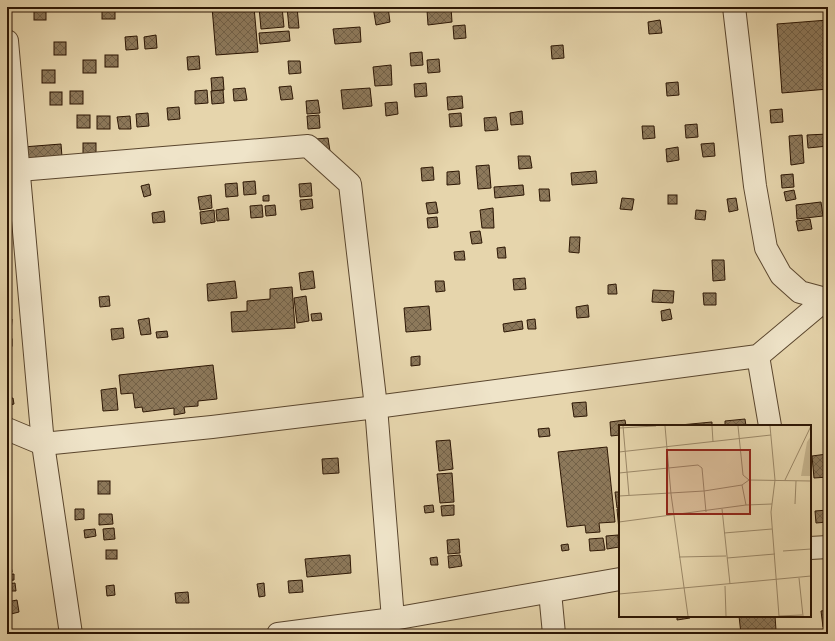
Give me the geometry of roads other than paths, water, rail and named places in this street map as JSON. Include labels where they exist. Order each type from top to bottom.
[{"type":"street","points":[[734,7],[755,186],[766,248],[781,276],[800,292],[827,299]]},
{"type":"street","points":[[7,41],[13,170],[43,444],[71,634]]},
{"type":"street","points":[[13,170],[308,146],[350,184],[376,407],[393,619]]},
{"type":"street","points":[[7,429],[43,444],[212,427],[376,407],[758,356],[827,299]]},
{"type":"street","points":[[758,356],[770,425]]},
{"type":"street","points":[[811,548],[828,547]]},
{"type":"street","points":[[278,634],[393,619],[619,580]]},
{"type":"street","points":[[550,592],[554,634]]}]
